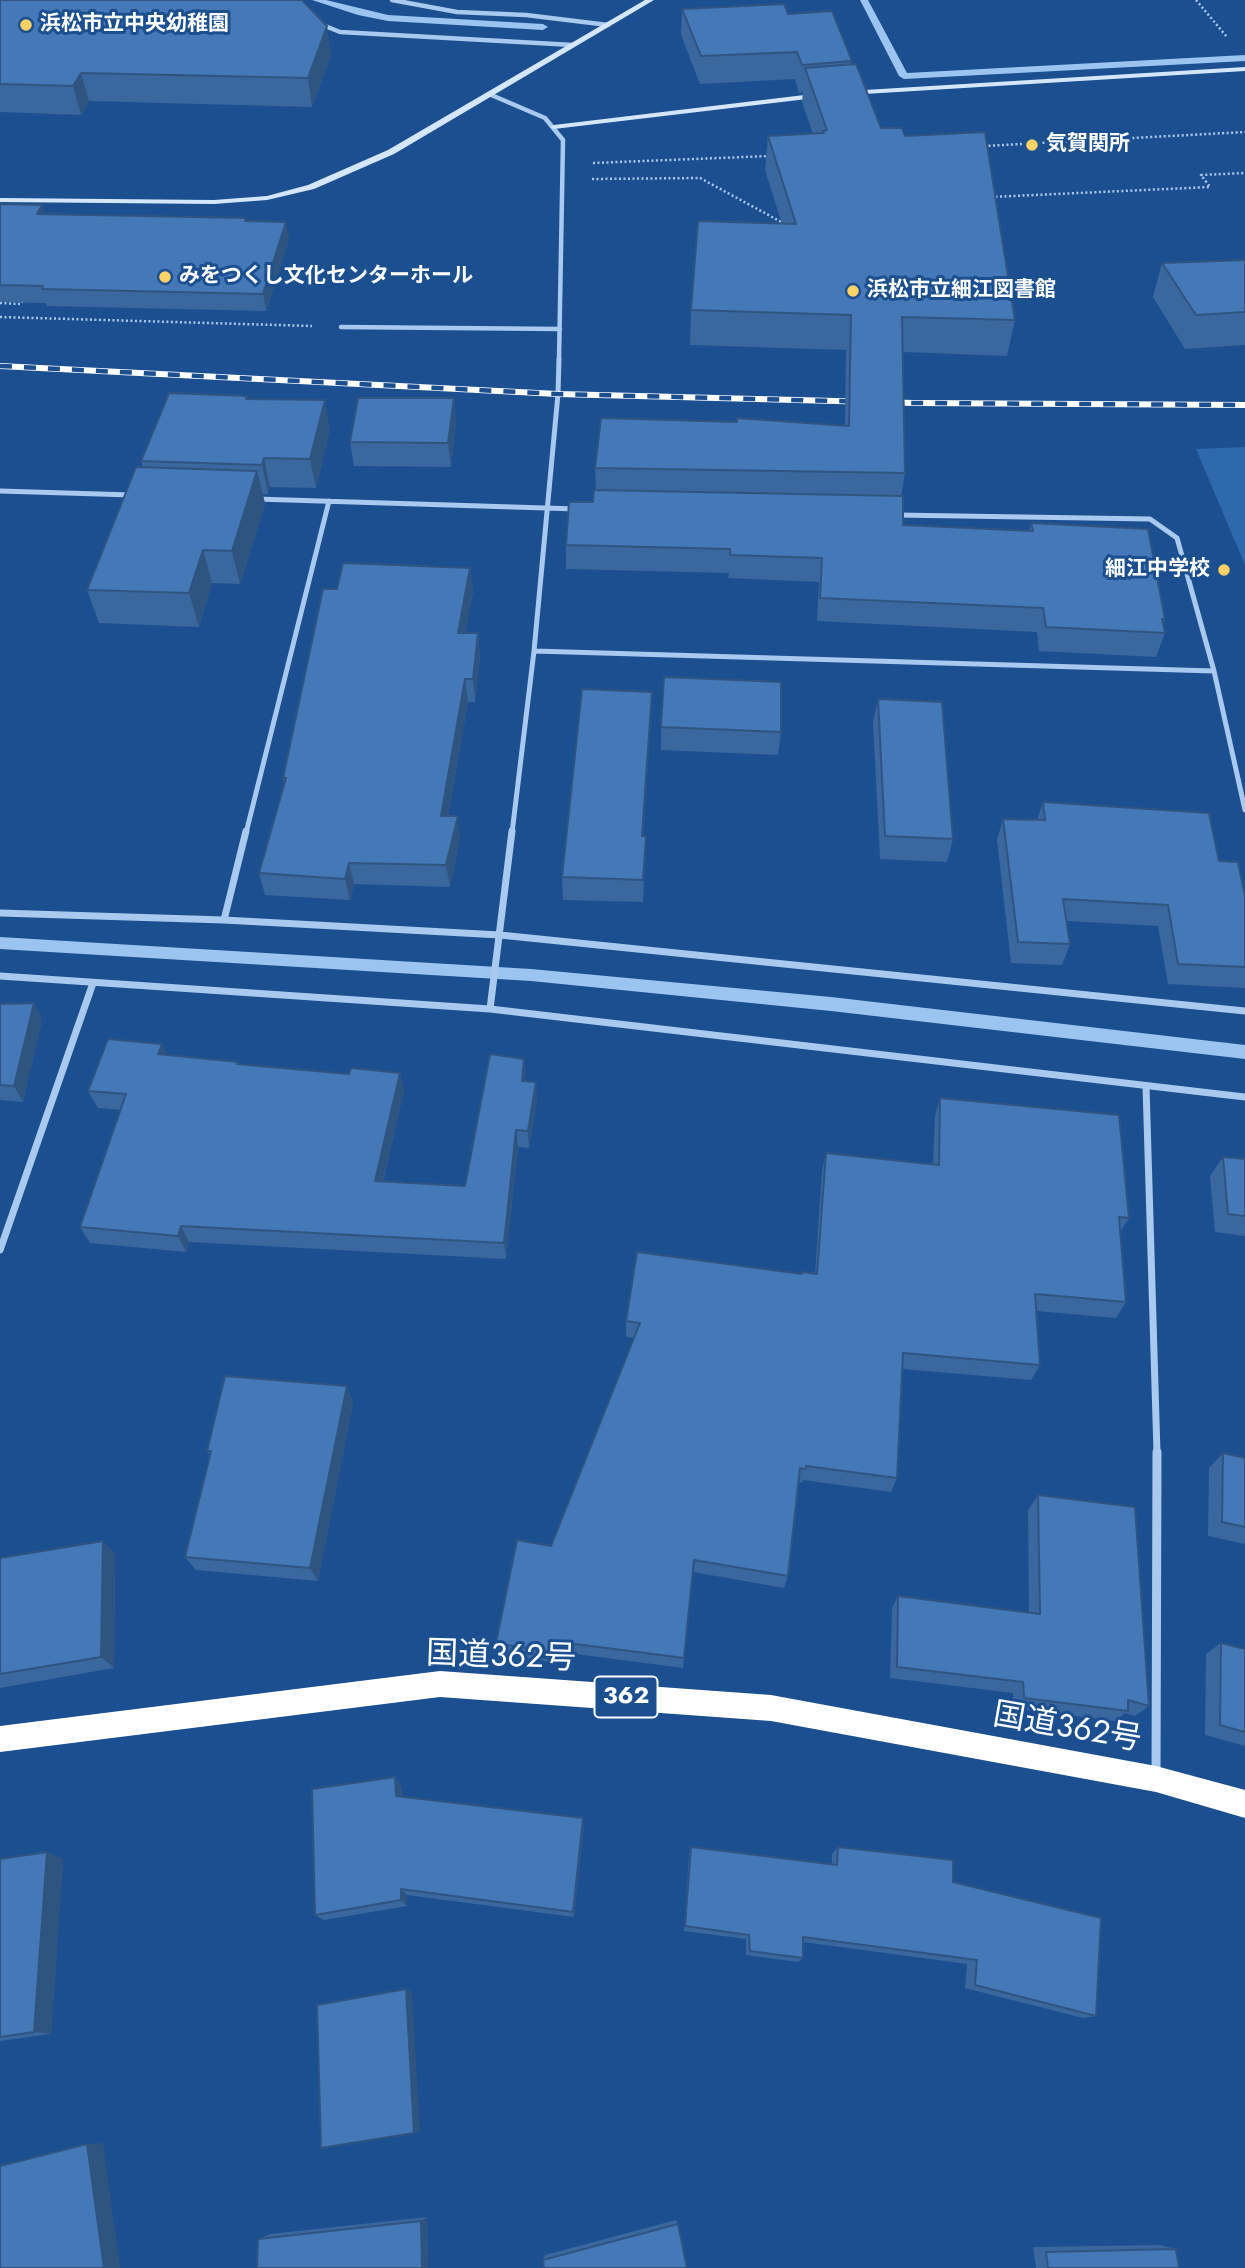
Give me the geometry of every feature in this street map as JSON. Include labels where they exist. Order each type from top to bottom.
[{"type":"highway","name":"国道362号","points":[[0,1739],[440,1684],[771,1708],[1156,1779],[1245,1804]]},
{"type":"street","points":[[392,0],[457,12],[526,15],[608,24]]},
{"type":"street","points":[[0,200],[187,204],[290,193],[333,179],[373,161],[650,0]]},
{"type":"street","points":[[309,20],[340,32],[573,45]]},
{"type":"street","points":[[554,127],[834,94],[1245,69]]},
{"type":"street","points":[[489,94],[531,110],[554,127],[563,139],[564,163],[558,394],[534,651],[490,1009]]},
{"type":"street","points":[[341,327],[559,328]]},
{"type":"street","points":[[0,491],[133,495]]},
{"type":"street","points":[[253,499],[590,509]]},
{"type":"street","points":[[224,920],[329,501]]},
{"type":"street","points":[[881,514],[1150,519],[1177,538],[1214,671],[1245,810]]},
{"type":"street","points":[[534,651],[1214,671]]},
{"type":"street","points":[[0,913],[224,920],[500,935],[1245,1011]]},
{"type":"street","points":[[0,976],[490,1009],[1245,1097]]},
{"type":"street","points":[[0,1250],[93,983]]},
{"type":"street","points":[[1146,1086],[1158,1492],[1156,1779]]},
{"type":"path","points":[[1196,0],[1231,43]]},
{"type":"path","points":[[977,147],[1245,132]]},
{"type":"path","points":[[564,163],[774,156]]},
{"type":"path","points":[[991,197],[1210,187],[1201,175],[1245,173]]},
{"type":"path","points":[[563,179],[701,178],[786,225]]},
{"type":"path","points":[[774,218],[786,216]]},
{"type":"path","points":[[0,303],[20,304],[26,293]]},
{"type":"path","points":[[0,317],[341,327]]},
{"type":"shaded area","points":[[1245,447],[1245,565],[1196,449]]},
{"type":"building","points":[[0,0],[302,0],[327,26],[308,78],[81,73],[73,86],[0,84]]},
{"type":"building","points":[[784,4],[788,14],[832,11],[852,61],[802,65],[797,52],[701,56],[682,9]]},
{"type":"building","points":[[856,64],[881,128],[902,128],[905,136],[985,132],[1015,320],[902,317],[905,473],[595,468],[601,418],[737,422],[737,418],[849,426],[851,315],[691,310],[698,221],[796,224],[768,136],[824,133],[823,131],[827,130],[805,68]]},
{"type":"building","points":[[0,204],[42,205],[37,214],[246,218],[245,221],[286,222],[263,294],[42,289],[43,286],[0,285]]},
{"type":"building","points":[[1245,260],[1245,312],[1196,315],[1162,263]]},
{"type":"building","points":[[169,393],[247,396],[246,399],[325,400],[310,459],[264,458],[262,465],[141,461]]},
{"type":"building","points":[[358,398],[454,398],[448,443],[350,442]]},
{"type":"building","points":[[136,467],[257,471],[232,551],[203,550],[189,593],[87,590]]},
{"type":"building","points":[[594,490],[903,496],[903,525],[1033,531],[1031,523],[1148,529],[1165,619],[1162,619],[1165,633],[1046,627],[1043,608],[820,598],[822,558],[730,555],[730,549],[566,545],[569,502],[593,502]]},
{"type":"building","points":[[343,563],[470,568],[458,633],[478,633],[473,679],[465,679],[441,816],[458,816],[446,865],[349,863],[345,879],[259,873],[286,778],[283,778],[323,589],[337,589]]},
{"type":"building","points":[[664,677],[781,682],[781,732],[661,727]]},
{"type":"building","points":[[582,689],[652,692],[642,836],[646,836],[643,880],[562,877]]},
{"type":"building","points":[[878,699],[942,702],[953,839],[885,836]]},
{"type":"building","points":[[1043,802],[1209,813],[1219,861],[1238,862],[1245,896],[1245,967],[1178,964],[1168,905],[1063,899],[1070,944],[1018,942],[1003,819],[1045,820]]},
{"type":"building","points":[[34,1003],[14,1086],[0,1085],[0,1004]]},
{"type":"building","points":[[108,1039],[162,1044],[158,1054],[238,1062],[237,1064],[349,1074],[351,1068],[400,1073],[375,1181],[465,1186],[490,1054],[524,1059],[522,1081],[536,1082],[528,1131],[516,1130],[504,1243],[181,1226],[178,1236],[80,1227],[126,1094],[88,1091]]},
{"type":"building","points":[[940,1098],[1119,1115],[1129,1218],[1119,1217],[1126,1302],[1035,1294],[1040,1365],[903,1353],[897,1478],[806,1466],[806,1469],[800,1468],[788,1576],[694,1560],[684,1658],[552,1641],[550,1652],[496,1643],[517,1540],[551,1546],[640,1323],[626,1321],[637,1252],[817,1274],[826,1153],[939,1165]]},
{"type":"building","points":[[1223,1157],[1245,1159],[1245,1216],[1228,1214]]},
{"type":"building","points":[[225,1376],[347,1386],[310,1568],[185,1557],[211,1451],[207,1451]]},
{"type":"building","points":[[1223,1453],[1245,1458],[1245,1527],[1222,1522]]},
{"type":"building","points":[[1038,1495],[1135,1507],[1149,1706],[1128,1700],[1128,1711],[1024,1698],[1023,1682],[897,1667],[898,1596],[1040,1614]]},
{"type":"building","points":[[103,1541],[101,1657],[0,1674],[0,1558]]},
{"type":"building","points":[[1221,1643],[1245,1649],[1245,1732],[1220,1725]]},
{"type":"building","points":[[395,1777],[396,1796],[583,1818],[573,1912],[401,1889],[401,1900],[315,1915],[312,1789]]},
{"type":"building","points":[[691,1847],[837,1865],[838,1847],[953,1860],[953,1882],[1101,1918],[1096,2016],[975,1985],[977,1960],[803,1937],[803,1958],[750,1951],[749,1935],[685,1926]]},
{"type":"building","points":[[47,1852],[34,2032],[0,2037],[0,1859]]},
{"type":"building","points":[[406,1989],[414,2133],[321,2148],[317,2005]]},
{"type":"building","points":[[87,2144],[104,2268],[0,2268],[0,2166]]},
{"type":"building","points":[[421,2221],[422,2268],[257,2268],[258,2239]]},
{"type":"building","points":[[678,2224],[687,2268],[544,2268],[543,2260]]},
{"type":"building","points":[[1176,2249],[1179,2268],[1048,2268],[1046,2252]]},
{"type":"waterway","points":[[316,0],[388,18],[543,27]]},
{"type":"waterway","points":[[864,0],[904,76],[1245,58]]},
{"type":"waterway","points":[[0,943],[531,975],[831,1004],[1245,1052]]},
{"type":"railway","points":[[0,366],[558,394],[915,403],[1245,405]]},
{"type":"place","name":"浜松市立中央幼稚園","points":[[26,25]]},
{"type":"place","name":"気賀関所","points":[[1032,145]]},
{"type":"place","name":"みをつくし文化センターホール","points":[[165,277]]},
{"type":"place","name":"浜松市立細江図書館","points":[[853,291]]},
{"type":"place","name":"細江中学校","points":[[1224,570]]}]
